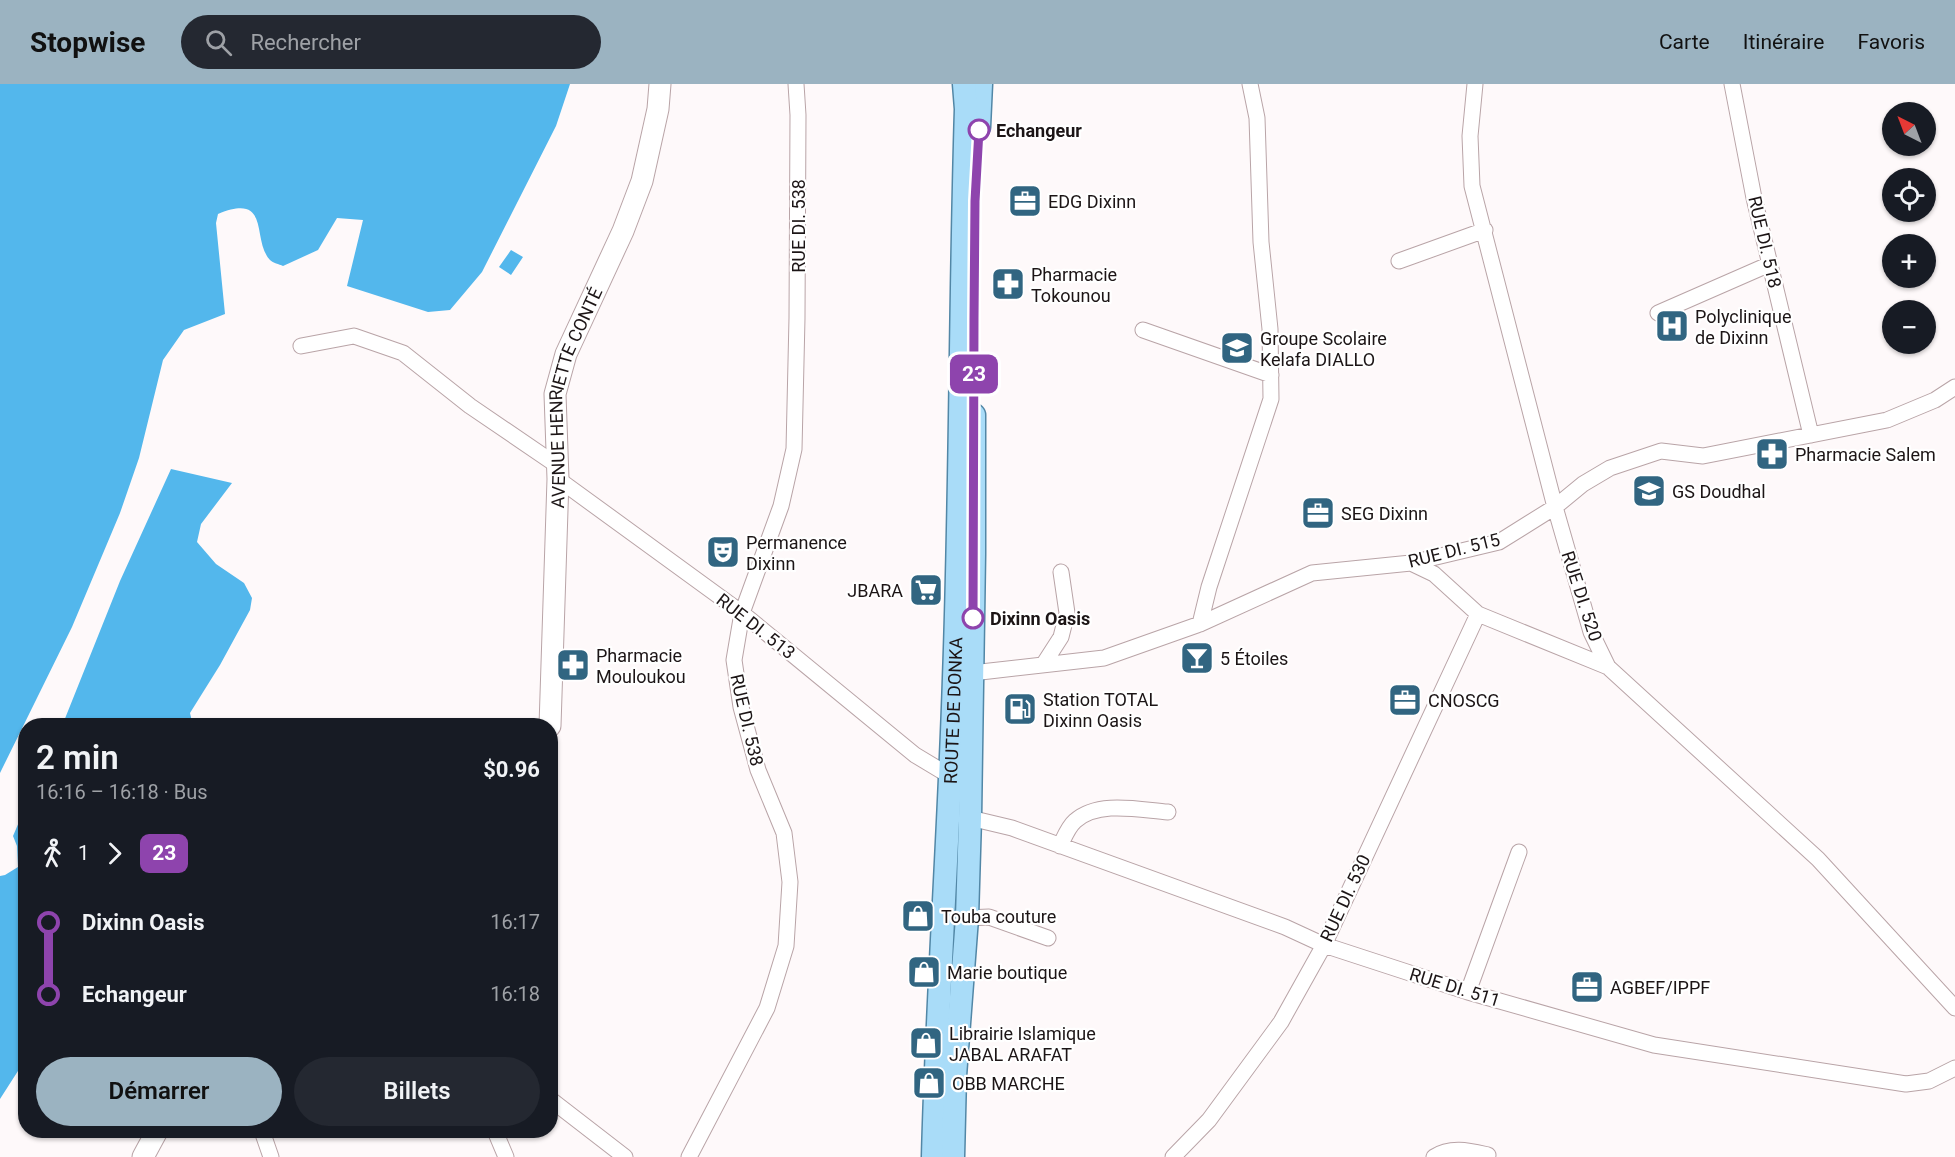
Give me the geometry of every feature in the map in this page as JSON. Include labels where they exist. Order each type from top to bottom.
[{"type":"main road","name":"AVENUE HENRIETTE CONTÉ","points":[[550,718],[558,472],[555,394],[566,354],[623,231],[642,181],[658,109],[660,84]]},
{"type":"main road","name":"ROUTE DE DONKA","points":[[933,1157],[937,1018],[949,836],[956,631],[960,317],[966,109],[964,84]]},
{"type":"main road","name":"ROUTE DE DONKA","points":[[953,1157],[955,1076],[967,918],[970,818],[975,201],[981,84]]},
{"type":"main road","points":[[143,1157],[153,1138]]},
{"type":"street","name":"RUE DI. 538","points":[[688,1157],[767,1008],[786,946],[790,882],[784,833],[758,770],[741,707],[734,660],[742,613],[781,506],[794,448],[797,318],[798,127],[796,84]]},
{"type":"street","points":[[1200,624],[1209,587],[1271,399],[1270,329],[1261,242],[1257,118],[1250,84]]},
{"type":"street","name":"RUE DI. 520","points":[[1475,84],[1470,136],[1472,186],[1555,507],[1591,632],[1608,667],[1818,859],[1955,1008]]},
{"type":"street","name":"RUE DI. 518","points":[[1732,84],[1754,198],[1811,435]]},
{"type":"street","points":[[1399,261],[1485,230]]},
{"type":"street","points":[[1658,313],[1770,264]]},
{"type":"street","points":[[1143,330],[1271,375]]},
{"type":"street","name":"RUE DI. 513","points":[[301,346],[354,336],[403,353],[742,613],[915,755],[950,776]]},
{"type":"street","name":"RUE DI. 515","points":[[972,673],[1104,658],[1200,624],[1312,573],[1411,563],[1499,542],[1555,507],[1583,484],[1610,468],[1661,451],[1702,456],[1887,420],[1935,400],[1955,387]]},
{"type":"street","points":[[1411,563],[1434,574],[1478,614],[1608,667]]},
{"type":"street","points":[[1043,665],[1060,637],[1067,613],[1061,572]]},
{"type":"street","name":"RUE DI. 530","points":[[1173,1157],[1209,1120],[1281,1022],[1323,945],[1478,614]]},
{"type":"street","points":[[1060,846],[1074,821],[1092,810],[1168,812]]},
{"type":"street","name":"RUE DI. 511","points":[[970,818],[1012,828],[1285,927],[1323,945],[1468,992],[1654,1045],[1906,1084],[1929,1081],[1955,1068]]},
{"type":"street","points":[[1468,992],[1519,852]]},
{"type":"street","points":[[967,918],[989,917],[1048,938]]},
{"type":"street","points":[[558,1105],[625,1157]]},
{"type":"street","points":[[264,1138],[271,1157]]},
{"type":"street","points":[[498,1138],[506,1157]]},
{"type":"street","points":[[1434,1157],[1443,1151],[1463,1150],[1488,1155]]},
{"type":"water","points":[[0,84],[570,84],[556,126],[482,272],[450,310],[428,312],[347,286],[363,220],[337,218],[318,250],[283,266],[271,261],[265,251],[253,214],[246,209],[235,209],[218,214],[216,223],[225,314],[184,330],[163,360],[139,458],[120,513],[72,627],[27,718],[18,718],[18,736],[0,773]]},
{"type":"water","points":[[511,250],[523,257],[511,275],[499,267]]},
{"type":"water","points":[[171,469],[232,483],[201,524],[197,542],[216,564],[244,583],[252,598],[250,610],[190,713],[191,718],[65,718],[120,581]]},
{"type":"water","points":[[18,824],[18,867],[17,846],[13,836]]},
{"type":"water","points":[[18,867],[18,1071],[0,1099],[0,876]]},
{"type":"bus line","name":"23","points":[[973,618],[975,201],[979,130]]},
{"type":"place","name":"Echangeur","points":[[979,130]]},
{"type":"place","name":"EDG Dixinn","points":[[1025,201]]},
{"type":"place","name":"Pharmacie Tokounou","points":[[1008,284]]},
{"type":"place","name":"Polyclinique de Dixinn","points":[[1672,326]]},
{"type":"place","name":"Groupe Scolaire Kelafa DIALLO","points":[[1237,348]]},
{"type":"place","name":"Pharmacie Salem","points":[[1772,454]]},
{"type":"place","name":"GS Doudhal","points":[[1649,491]]},
{"type":"place","name":"SEG Dixinn","points":[[1318,513]]},
{"type":"place","name":"Permanence Dixinn","points":[[723,552]]},
{"type":"place","name":"JBARA","points":[[926,590]]},
{"type":"place","name":"Dixinn Oasis","points":[[973,618]]},
{"type":"place","name":"5 Étoiles","points":[[1197,658]]},
{"type":"place","name":"Pharmacie Mouloukou","points":[[573,665]]},
{"type":"place","name":"CNOSCG","points":[[1405,700]]},
{"type":"place","name":"Station TOTAL Dixinn Oasis","points":[[1020,709]]},
{"type":"place","name":"Touba couture","points":[[918,916]]},
{"type":"place","name":"Marie boutique","points":[[924,972]]},
{"type":"place","name":"AGBEF/IPPF","points":[[1587,987]]},
{"type":"place","name":"Librairie Islamique JABAL ARAFAT","points":[[926,1043]]},
{"type":"place","name":"OBB MARCHE","points":[[929,1083]]}]
